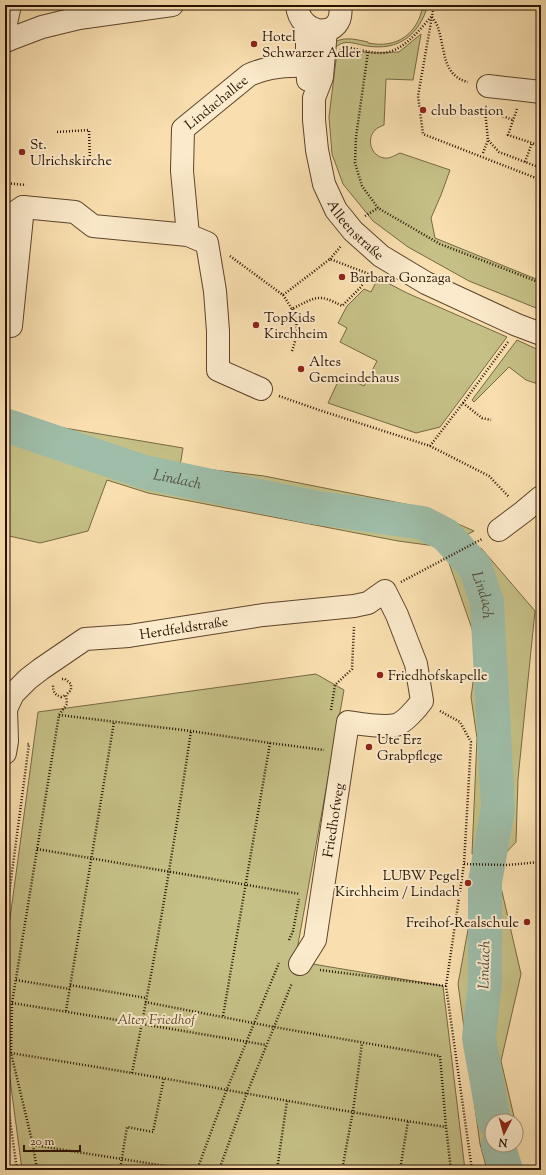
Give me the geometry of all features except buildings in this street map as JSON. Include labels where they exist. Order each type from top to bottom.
[{"type":"street","points":[[10,5],[6,23],[6,40],[42,27],[79,18],[172,5]]},
{"type":"street","points":[[294,6],[299,15],[316,28],[333,28],[337,24],[341,11],[340,5]]},
{"type":"street","name":"Alleenstraße","points":[[316,28],[307,66],[307,78],[314,98],[314,120],[317,150],[324,184],[336,210],[353,231],[381,256],[426,283],[517,325],[541,334]]},
{"type":"street","name":"Alleenstraße","points":[[314,98],[322,78],[316,28]]},
{"type":"street","name":"Lindachallee","points":[[261,389],[218,370],[218,331],[215,291],[198,239],[182,172],[184,129],[249,75],[260,70],[307,66]]},
{"type":"street","points":[[488,86],[541,92]]},
{"type":"street","points":[[8,325],[14,212],[75,212],[93,226],[198,239]]},
{"type":"street","points":[[499,530],[541,496]]},
{"type":"street","name":"Herdfeldstraße","points":[[5,709],[13,694],[28,679],[47,674],[85,639],[128,636],[264,615],[354,606],[368,603],[385,591],[397,615],[416,664],[422,701]]},
{"type":"street","name":"Friedhofweg","points":[[290,962],[315,940],[348,722],[397,725],[413,713],[422,701]]},
{"type":"street","points":[[5,709],[6,747]]},
{"type":"path","points":[[434,5],[418,96],[423,134],[541,180]]},
{"type":"path","points":[[339,50],[345,47],[368,52],[383,53],[392,51],[408,41],[432,16]]},
{"type":"path","points":[[368,52],[356,137],[355,163],[362,186],[378,208],[440,244],[541,283]]},
{"type":"path","points":[[519,105],[508,135],[541,146]]},
{"type":"path","points":[[485,110],[514,120]]},
{"type":"path","points":[[58,132],[89,130],[90,161],[96,161]]},
{"type":"path","points":[[483,153],[488,140]]},
{"type":"path","points":[[525,162],[532,143]]},
{"type":"path","points":[[361,219],[378,208]]},
{"type":"path","points":[[198,239],[223,250],[283,295],[292,309],[297,323],[296,337],[292,352]]},
{"type":"path","points":[[283,295],[330,259],[345,243]]},
{"type":"path","points":[[330,259],[369,274]]},
{"type":"path","points":[[292,309],[320,296],[332,300],[342,306],[361,287],[371,270]]},
{"type":"path","points":[[430,446],[514,334],[517,325]]},
{"type":"path","points":[[261,389],[319,410],[430,446],[489,476],[523,512]]},
{"type":"path","points":[[463,403],[482,418],[491,420]]},
{"type":"path","points":[[413,575],[499,530]]},
{"type":"path","points":[[331,714],[335,685],[352,669],[354,606]]},
{"type":"path","points":[[47,674],[65,680],[71,684],[71,690],[66,695],[61,697],[55,695],[47,674]]},
{"type":"path","points":[[37,1170],[33,1145],[12,1053],[12,1003],[59,715],[67,704],[66,695]]},
{"type":"path","points":[[422,701],[460,722],[471,742],[464,864],[446,986],[472,1170]]},
{"type":"path","points":[[59,715],[191,731],[326,750],[324,757]]},
{"type":"path","points":[[66,1011],[114,722]]},
{"type":"path","points":[[132,1073],[170,872],[191,731]]},
{"type":"path","points":[[223,1016],[270,743]]},
{"type":"path","points":[[5,926],[29,744],[6,747]]},
{"type":"path","points":[[37,849],[300,894],[293,931],[287,945]]},
{"type":"path","points":[[464,864],[506,865],[541,862]]},
{"type":"path","points":[[290,962],[316,969],[446,986]]},
{"type":"path","points":[[197,1170],[254,1022],[290,962]]},
{"type":"path","points":[[219,1170],[247,1093],[274,1027],[290,962]]},
{"type":"path","points":[[16,980],[70,989]]},
{"type":"path","points":[[70,985],[146,998]]},
{"type":"path","points":[[145,1002],[274,1027],[440,1056],[451,1170]]},
{"type":"path","points":[[12,1003],[266,1045]]},
{"type":"path","points":[[342,1170],[353,1111],[362,1043]]},
{"type":"path","points":[[5,1054],[12,1053],[164,1078],[287,1101],[446,1126]]},
{"type":"path","points":[[120,1170],[127,1127],[153,1132],[164,1078]]},
{"type":"path","points":[[5,1084],[16,1170]]},
{"type":"path","points":[[277,1170],[287,1101]]},
{"type":"path","points":[[400,1170],[408,1121]]},
{"type":"path","points":[[33,1145],[192,1170]]},
{"type":"green space","points":[[423,5],[428,5],[419,25],[406,39],[398,43],[378,47],[346,43],[340,44],[333,50],[331,44],[335,41],[344,39],[353,39],[378,44],[388,44],[397,41],[411,31],[416,24]]},
{"type":"green space","points":[[421,34],[413,80],[386,79],[384,125],[375,130],[372,134],[370,142],[371,147],[380,157],[386,158],[400,153],[450,170],[431,218],[435,238],[541,281],[541,310],[469,281],[408,247],[373,221],[343,184],[332,154],[329,117],[337,52],[340,49],[373,53],[399,52]]},
{"type":"green space","points":[[378,278],[407,293],[507,337],[440,427],[416,433],[328,403],[341,375],[364,386],[377,361],[340,342],[347,328],[338,323],[347,306],[364,289],[371,292]]},
{"type":"green space","points":[[517,340],[541,351],[541,385],[526,380],[509,367],[474,402],[472,400]]},
{"type":"green space","points":[[5,418],[183,448],[180,466],[264,476],[420,507],[474,531],[443,547],[398,541],[148,493],[107,480],[88,531],[40,543],[5,535]]},
{"type":"green space","points":[[481,548],[535,611],[518,779],[516,842],[503,856],[472,854],[477,738],[471,697],[478,646],[449,563]]},
{"type":"green space","name":"Alter Friedhof","points":[[316,674],[344,690],[295,961],[443,986],[465,1170],[22,1170],[5,1041],[5,955],[38,712]]},
{"type":"green space","points":[[479,870],[497,870],[521,974],[501,1061],[513,1113],[484,1113],[484,1153],[513,1153],[519,1170],[487,1170],[480,1144],[458,984]]},
{"type":"waterway","name":"Lindach","points":[[5,425],[144,472],[312,507],[423,523],[446,535],[475,567],[487,602],[498,808],[485,882],[485,983],[479,1038],[493,1113]]},
{"type":"waterway","name":"Lindach","points":[[501,1153],[506,1170]]},
{"type":"place","name":"Hotel Schwarzer Adler","points":[[254,44]]},
{"type":"place","name":"club bastion","points":[[423,110]]},
{"type":"place","name":"St. Ulrichskirche","points":[[22,152]]},
{"type":"place","name":"Barbara Gonzaga","points":[[342,277]]},
{"type":"place","name":"TopKids Kirchheim","points":[[256,325]]},
{"type":"place","name":"Altes Gemeindehaus","points":[[301,369]]},
{"type":"place","name":"Friedhofskapelle","points":[[380,675]]},
{"type":"place","name":"Ute Erz Grabpflege","points":[[369,747]]},
{"type":"place","name":"LUBW Pegel Kirchheim / Lindach","points":[[468,883]]},
{"type":"place","name":"Freihof-Realschule","points":[[527,922]]}]
